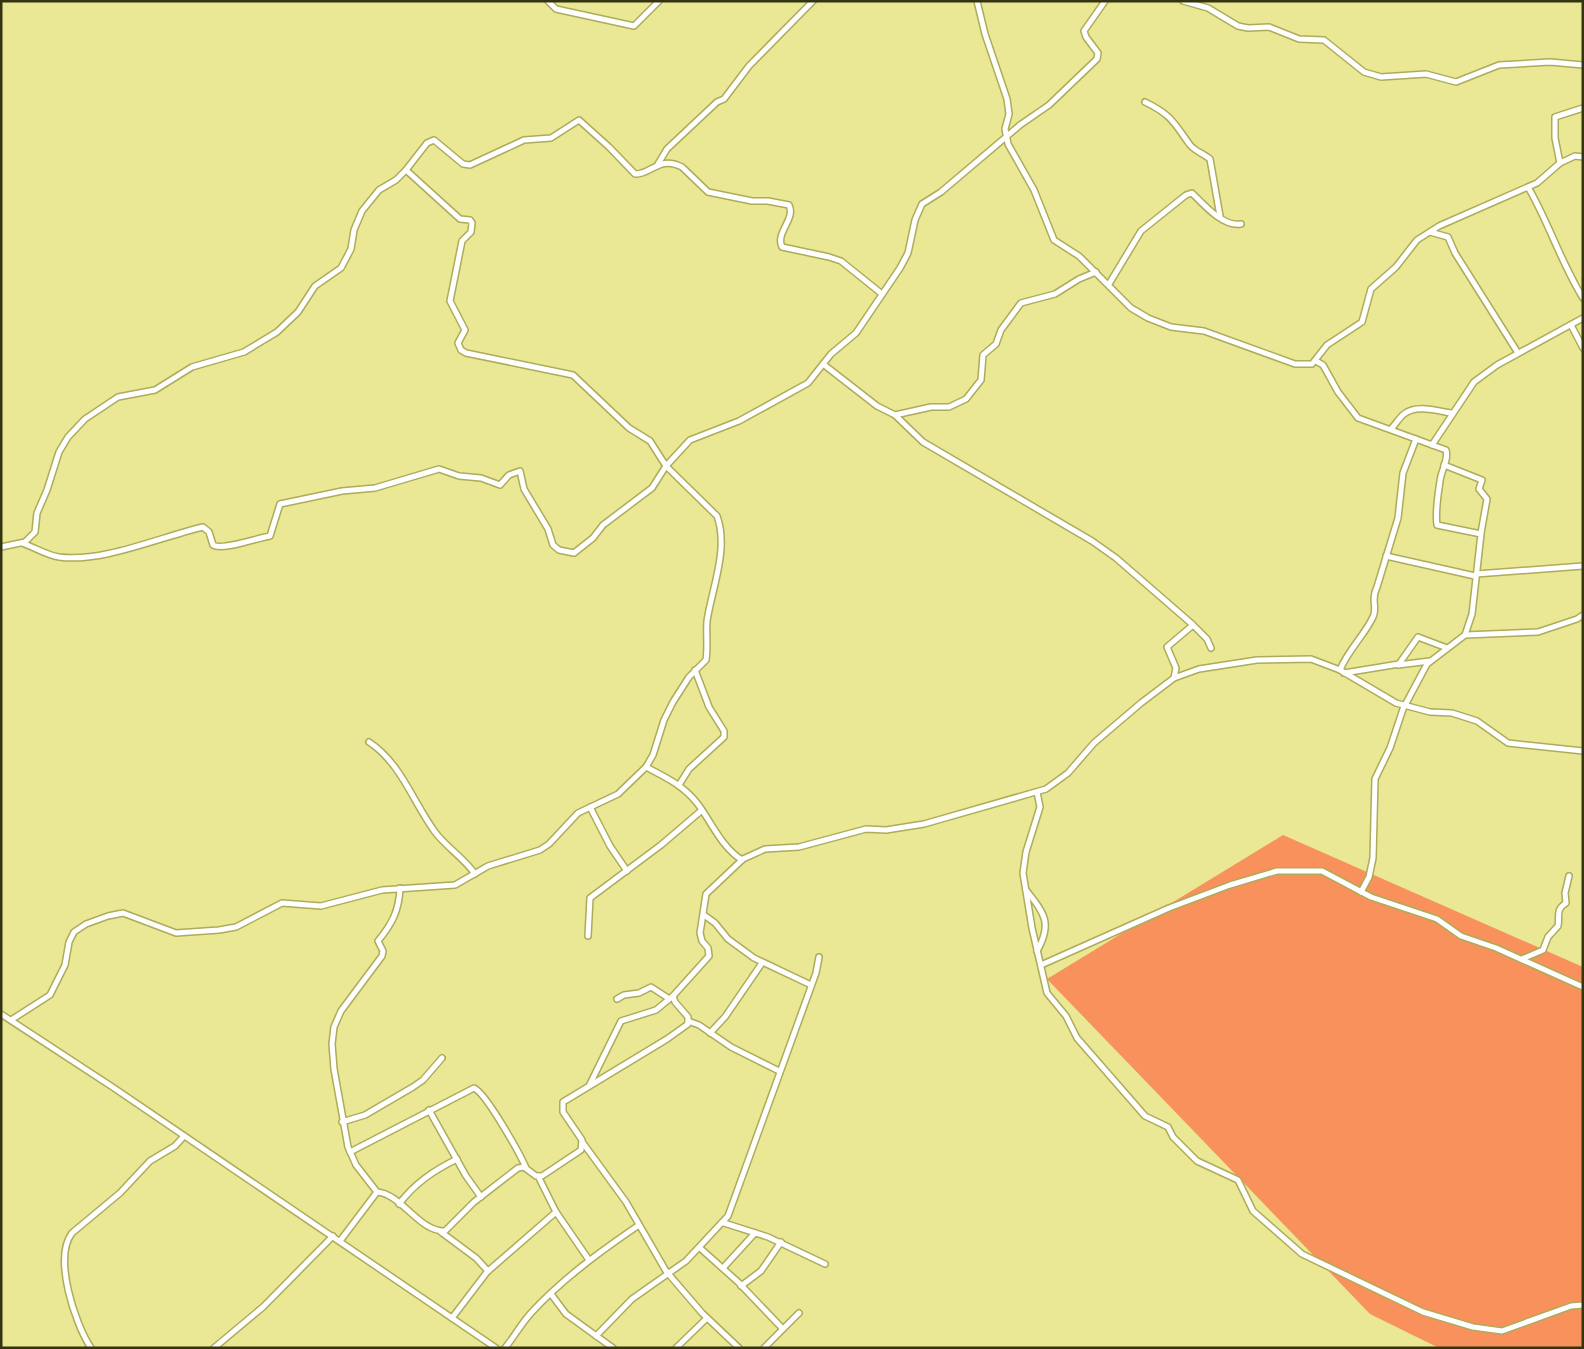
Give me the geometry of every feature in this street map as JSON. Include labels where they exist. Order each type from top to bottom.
[{"type":"street","points":[[548,1],[556,9],[634,26],[659,1]]},
{"type":"street","points":[[1,547],[22,543],[35,532],[37,513],[47,490],[59,452],[68,437],[84,419],[118,398],[155,390],[192,367],[244,352],[277,332],[298,312],[315,286],[341,268],[351,249],[354,230],[362,211],[379,190],[396,180],[406,170],[427,143],[434,140],[463,164],[470,165],[524,140],[551,138],[579,120],[610,147],[635,174],[640,174],[658,164],[667,149],[717,102],[724,98],[749,66],[813,1]]},
{"type":"street","points":[[977,1],[985,34],[1007,99],[1009,110],[1005,129],[1006,138],[1014,158],[1034,190],[1054,240],[1079,256],[1137,313],[1161,324],[1204,331],[1294,364],[1309,365],[1316,361],[1328,345],[1362,322],[1371,289],[1396,267],[1414,242],[1470,211],[1528,187],[1545,177],[1560,163],[1575,156],[1583,157]]},
{"type":"street","points":[[22,543],[53,556],[75,557],[126,549],[203,527],[209,532],[213,545],[218,548],[226,547],[270,536],[280,504],[342,491],[375,488],[439,469],[500,485],[509,475],[520,471],[524,489],[548,529],[553,545],[559,550],[573,554],[593,538],[603,525],[652,488],[666,466],[690,440],[740,421],[808,383],[823,364],[856,333],[882,294],[908,253],[915,220],[922,204],[941,192],[970,165],[1069,88],[1097,59],[1098,53],[1084,35],[1084,31],[1105,1]]},
{"type":"street","points":[[1183,1],[1208,8],[1238,26],[1248,28],[1268,27],[1299,39],[1324,40],[1364,72],[1382,77],[1426,74],[1456,82],[1490,67],[1514,63],[1550,62],[1583,65]]},
{"type":"street","points":[[1145,102],[1165,112],[1185,134],[1191,145],[1210,159],[1220,217]]},
{"type":"street","points":[[1560,163],[1555,138],[1555,117],[1583,108]]},
{"type":"street","points":[[658,164],[680,165],[701,186],[712,193],[752,201],[768,201],[789,205],[791,212],[780,241],[782,247],[829,256],[841,261],[882,294]]},
{"type":"street","points":[[11,1020],[50,995],[65,965],[69,942],[74,932],[86,924],[108,916],[123,913],[176,933],[213,931],[236,927],[285,902],[321,906],[382,890],[455,885],[497,862],[546,847],[578,813],[624,790],[646,767],[653,755],[664,720],[673,702],[695,670],[706,658],[708,618],[720,553],[720,525],[714,512],[666,466],[650,441],[629,428],[574,375],[518,365],[507,360],[481,357],[461,350],[458,343],[464,330],[450,299],[461,253],[462,240],[471,232],[472,223],[470,220],[460,220],[406,170]]},
{"type":"street","points":[[1528,187],[1541,211],[1562,262],[1583,298]]},
{"type":"street","points":[[1109,284],[1141,231],[1156,221],[1181,198],[1192,193],[1207,208],[1229,223],[1241,224]]},
{"type":"street","points":[[1430,232],[1448,237],[1455,253],[1518,353]]},
{"type":"street","points":[[895,415],[931,407],[949,407],[966,399],[981,380],[983,355],[996,344],[1001,330],[1021,303],[1055,294],[1079,279],[1096,272]]},
{"type":"street","points":[[1432,445],[1451,413],[1474,382],[1518,353],[1583,318]]},
{"type":"street","points":[[1571,324],[1583,348]]},
{"type":"street","points":[[1316,361],[1323,365],[1338,392],[1358,418],[1446,450],[1447,457],[1437,507],[1437,525],[1481,533]]},
{"type":"street","points":[[823,364],[877,406],[895,415],[922,442],[1092,541],[1116,558],[1193,625],[1212,648]]},
{"type":"street","points":[[1391,429],[1403,414],[1409,412],[1431,409],[1451,413]]},
{"type":"street","points":[[1342,672],[1347,655],[1373,616],[1372,595],[1378,587],[1398,518],[1403,472],[1416,439]]},
{"type":"street","points":[[1444,465],[1482,480],[1479,490],[1487,499],[1481,533],[1472,614],[1465,635]]},
{"type":"street","points":[[1386,556],[1476,575],[1583,566]]},
{"type":"street","points":[[1361,892],[1367,883],[1373,858],[1376,779],[1390,748],[1405,706],[1430,661],[1465,635],[1538,632],[1573,621],[1583,615]]},
{"type":"street","points":[[1174,678],[1176,668],[1166,647],[1193,625]]},
{"type":"street","points":[[1397,665],[1418,637],[1447,648]]},
{"type":"street","points":[[589,1086],[621,1021],[656,1010],[671,997],[709,956],[708,948],[701,939],[707,892],[742,860],[765,849],[799,846],[866,829],[886,830],[924,824],[1037,792],[1057,782],[1094,743],[1174,678],[1208,667],[1257,660],[1311,659],[1342,672],[1390,701],[1430,712],[1452,713],[1469,718],[1477,721],[1502,740],[1512,744],[1583,751]]},
{"type":"street","points":[[1342,672],[1430,661]]},
{"type":"street","points":[[679,785],[689,769],[724,737],[724,731],[709,707],[695,670]]},
{"type":"street","points":[[369,742],[384,752],[436,833],[460,855],[475,874]]},
{"type":"street","points":[[646,767],[679,785],[702,810],[726,845],[742,860]]},
{"type":"street","points":[[1037,792],[1040,808],[1023,870],[1037,952],[1050,999],[1066,1016],[1077,1038],[1139,1110],[1149,1119],[1168,1127],[1173,1137],[1197,1161],[1238,1180],[1253,1211],[1302,1254],[1423,1312],[1486,1330],[1502,1331],[1571,1306],[1583,1305]]},
{"type":"street","points":[[590,807],[610,846],[627,871]]},
{"type":"street","points":[[588,936],[590,899],[702,810]]},
{"type":"street","points":[[1041,965],[1169,908],[1269,872],[1318,870],[1380,901],[1437,919],[1461,936],[1522,959],[1583,987]]},
{"type":"street","points":[[1522,959],[1543,950],[1548,937],[1558,926],[1558,911],[1560,906],[1566,903],[1565,893],[1569,876]]},
{"type":"street","points":[[400,888],[397,910],[390,929],[378,941],[383,950],[382,956],[344,1007],[334,1027],[332,1060],[342,1122],[350,1152],[361,1173],[377,1192],[382,1193],[440,1231],[476,1258],[488,1270]]},
{"type":"street","points":[[1026,890],[1037,903],[1046,920],[1044,936],[1037,952]]},
{"type":"street","points":[[704,915],[715,923],[728,939],[762,963],[811,985]]},
{"type":"street","points":[[596,1336],[632,1300],[700,1248],[724,1222],[731,1209],[811,985],[819,957]]},
{"type":"street","points":[[710,1033],[726,1017],[762,963]]},
{"type":"street","points":[[617,999],[624,995],[640,993],[651,987],[671,997],[686,1014],[688,1021],[730,1047],[779,1071]]},
{"type":"street","points":[[1,1014],[333,1236],[496,1348]]},
{"type":"street","points":[[688,1021],[684,1027],[667,1039],[565,1099],[562,1104],[563,1112],[621,1195],[668,1274],[707,1318],[739,1348]]},
{"type":"street","points":[[342,1122],[365,1115],[413,1087],[442,1058]]},
{"type":"street","points":[[350,1152],[468,1089],[478,1090],[506,1132],[526,1168],[538,1176],[556,1212],[589,1260]]},
{"type":"street","points":[[429,1110],[456,1159],[481,1197]]},
{"type":"street","points":[[91,1348],[69,1297],[65,1260],[67,1240],[72,1233],[120,1193],[150,1161],[175,1146],[184,1136]]},
{"type":"street","points":[[538,1176],[577,1153],[583,1143]]},
{"type":"street","points":[[399,1204],[423,1178],[456,1159]]},
{"type":"street","points":[[440,1231],[448,1229],[461,1213],[518,1168],[526,1168]]},
{"type":"street","points":[[340,1241],[377,1192]]},
{"type":"street","points":[[452,1318],[488,1270],[556,1212]]},
{"type":"street","points":[[724,1222],[781,1242],[825,1264]]},
{"type":"street","points":[[505,1348],[530,1314],[550,1294],[589,1260],[640,1225]]},
{"type":"street","points":[[723,1268],[755,1233]]},
{"type":"street","points":[[214,1348],[262,1307],[333,1236]]},
{"type":"street","points":[[741,1286],[761,1271],[781,1242]]},
{"type":"street","points":[[700,1248],[723,1268],[782,1328]]},
{"type":"street","points":[[550,1294],[566,1314],[613,1348]]},
{"type":"street","points":[[764,1348],[799,1313]]},
{"type":"street","points":[[676,1348],[707,1318]]},
{"type":"shaded area","points":[[1283,835],[1583,967],[1583,1348],[1439,1348],[1370,1314],[1047,979]]}]
